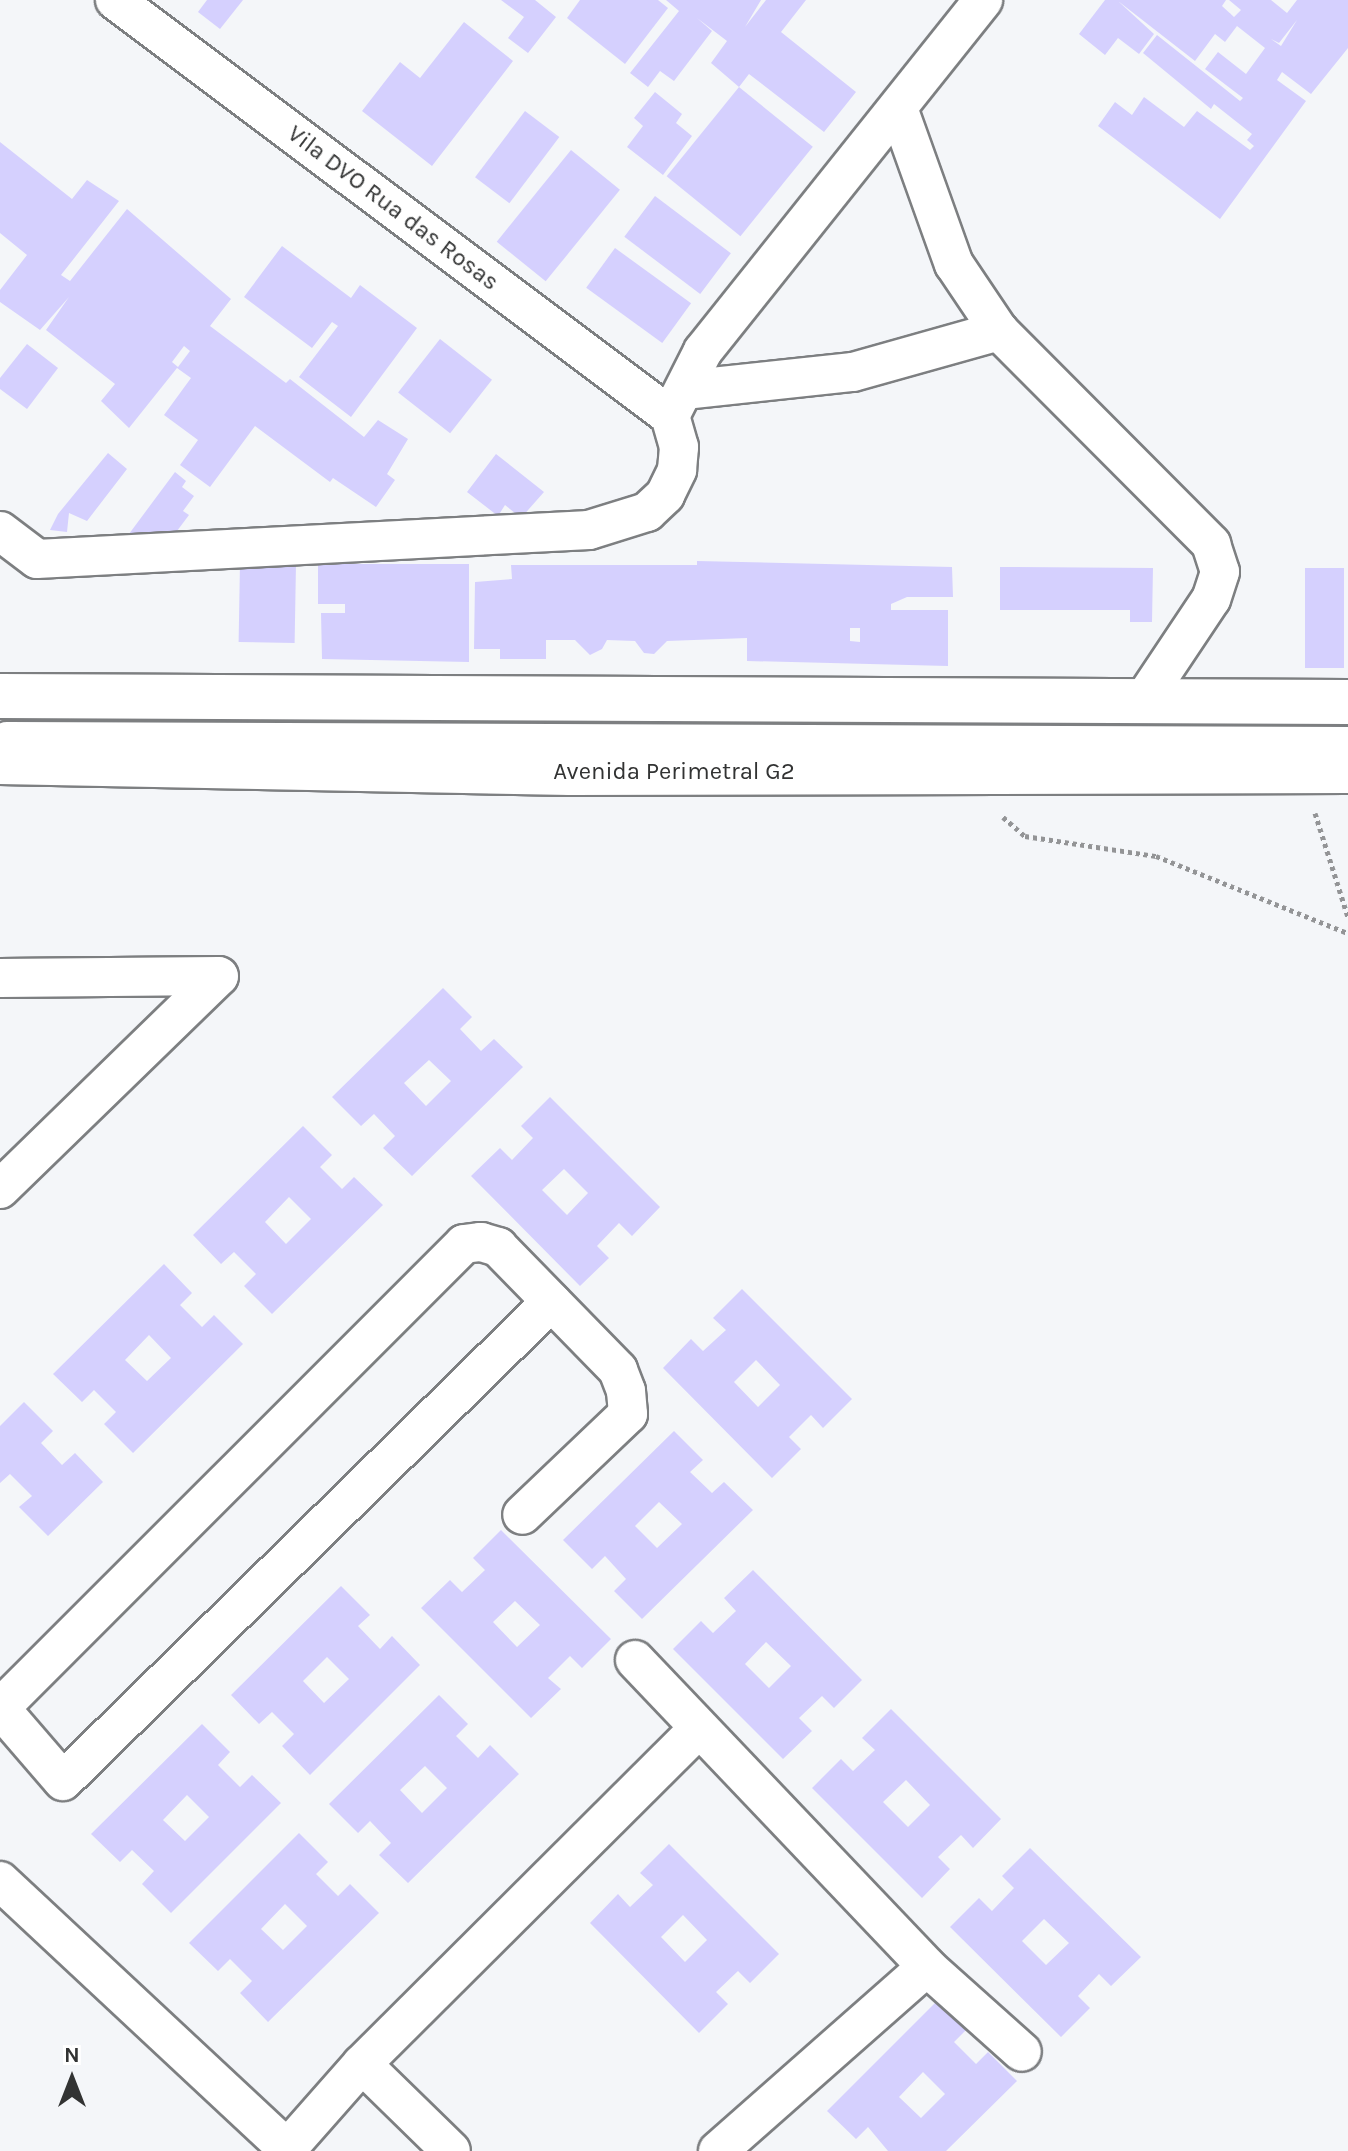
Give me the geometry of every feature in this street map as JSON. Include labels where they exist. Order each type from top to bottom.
[{"type":"street","name":"Vila DVO Rua das Rosas","points":[[115,0],[677,403]]},
{"type":"street","points":[[0,531],[37,559],[589,530],[647,512],[665,495],[677,470],[677,403],[703,351],[898,108],[970,4]]},
{"type":"street","points":[[898,108],[954,264],[999,331],[1211,544],[1220,572],[1211,599],[1143,701]]},
{"type":"street","points":[[677,403],[853,372],[999,331]]},
{"type":"street","points":[[0,696],[1348,702]]},
{"type":"street","points":[[0,741],[1348,746]]},
{"type":"street","name":"Avenida Perimetral G2","points":[[0,762],[570,773],[1348,771]]},
{"type":"street","points":[[0,978],[219,976],[0,1189]]},
{"type":"street","points":[[522,1515],[628,1414],[618,1370],[498,1247],[481,1242],[464,1244],[0,1708],[63,1781],[551,1302]]},
{"type":"street","points":[[635,1660],[927,1967],[1022,2052]]},
{"type":"street","points":[[0,1881],[288,2150],[362,2064],[698,1729]]},
{"type":"street","points":[[718,2151],[927,1967]]},
{"type":"street","points":[[362,2064],[451,2151]]},
{"type":"path","points":[[1302,770],[1348,917]]},
{"type":"path","points":[[951,772],[1025,836],[1156,856],[1348,933]]},
{"type":"building","points":[[207,0],[243,0],[220,29],[198,12]]},
{"type":"building","points":[[501,0],[535,0],[556,17],[528,53],[508,38],[524,17]]},
{"type":"building","points":[[580,0],[658,0],[668,8],[625,64],[567,18]]},
{"type":"building","points":[[666,0],[761,0],[745,27],[766,0],[806,0],[781,32],[856,92],[824,132],[749,74],[739,87],[711,63],[727,41],[697,18],[712,31],[674,81],[660,71],[648,87],[630,73],[679,11]]},
{"type":"building","points":[[1105,0],[1226,0],[1222,6],[1234,17],[1241,10],[1229,0],[1271,0],[1287,13],[1297,0],[1348,0],[1348,48],[1311,94],[1282,72],[1277,80],[1306,101],[1220,219],[1098,126],[1115,102],[1132,115],[1144,97],[1184,127],[1197,111],[1250,150],[1254,146],[1247,140],[1252,134],[1214,104],[1211,109],[1143,53],[1157,35],[1240,101],[1243,98],[1205,69],[1218,52],[1246,74],[1265,48],[1237,26],[1225,42],[1215,34],[1195,61],[1118,1],[1154,34],[1139,54],[1118,38],[1105,55],[1079,34]],"holes":[[[1297,20],[1281,46],[1271,39],[1279,43]]]},
{"type":"building","points":[[464,22],[513,61],[432,166],[362,111],[400,62],[420,78]]},
{"type":"building","points":[[739,87],[813,147],[740,236],[667,176]]},
{"type":"building","points":[[655,92],[682,114],[676,123],[692,136],[663,175],[627,147],[643,126],[634,118]]},
{"type":"building","points":[[525,111],[559,137],[509,203],[475,177]]},
{"type":"building","points":[[0,142],[72,199],[87,180],[119,201],[61,275],[70,281],[127,209],[231,299],[210,326],[286,383],[290,379],[364,437],[378,420],[408,439],[387,474],[395,480],[376,507],[333,478],[330,482],[255,426],[210,487],[180,465],[198,440],[164,415],[191,378],[177,368],[129,428],[101,401],[115,384],[46,330],[69,297],[40,330],[0,302],[0,290],[27,255],[0,233]],"holes":[[[184,346],[190,351],[178,367],[172,362]]]},
{"type":"building","points":[[571,150],[620,190],[546,281],[497,242]]},
{"type":"building","points":[[655,196],[731,253],[700,294],[624,237]]},
{"type":"building","points":[[282,246],[351,298],[360,285],[417,328],[351,417],[299,377],[338,326],[332,322],[312,348],[244,297]]},
{"type":"building","points":[[615,248],[691,303],[662,343],[586,288]]},
{"type":"building","points":[[440,339],[492,380],[450,433],[398,393]]},
{"type":"building","points":[[27,344],[58,368],[27,409],[0,389],[0,378]]},
{"type":"building","points":[[108,453],[127,469],[87,521],[69,513],[67,532],[50,530],[58,514]]},
{"type":"building","points":[[496,454],[544,492],[521,518],[505,505],[498,516],[467,492]]},
{"type":"building","points":[[175,472],[186,481],[182,487],[194,496],[183,511],[189,515],[168,543],[126,538]]},
{"type":"building","points":[[697,561],[952,567],[953,597],[907,597],[891,604],[891,610],[948,610],[948,666],[747,661],[747,638],[667,641],[654,654],[644,653],[635,641],[607,640],[602,649],[590,655],[575,640],[546,640],[546,659],[500,659],[500,649],[474,649],[475,582],[512,579],[511,565],[697,565]],"holes":[[[850,628],[860,628],[860,642],[850,641]]]},
{"type":"building","points":[[240,563],[296,564],[295,643],[239,642]]},
{"type":"building","points":[[318,564],[469,564],[469,662],[322,659],[321,613],[345,613],[345,604],[318,604]]},
{"type":"building","points":[[1000,567],[1153,568],[1152,622],[1130,622],[1130,610],[1000,610]]},
{"type":"building","points":[[1305,568],[1344,568],[1344,668],[1305,668]]},
{"type":"building","points":[[443,988],[472,1017],[460,1029],[481,1051],[494,1039],[523,1067],[412,1176],[383,1148],[395,1136],[374,1114],[361,1126],[332,1097]],"holes":[[[429,1060],[451,1081],[426,1106],[404,1083]]]},
{"type":"building","points":[[550,1097],[660,1207],[632,1236],[619,1223],[597,1246],[609,1258],[580,1286],[471,1176],[500,1148],[512,1160],[533,1138],[521,1126]],"holes":[[[564,1169],[588,1193],[567,1215],[542,1190]]]},
{"type":"building","points":[[303,1126],[332,1155],[320,1167],[342,1189],[354,1177],[383,1205],[272,1314],[244,1286],[256,1274],[234,1252],[221,1264],[193,1235]],"holes":[[[289,1197],[311,1219],[286,1244],[265,1222]]]},
{"type":"building","points":[[164,1264],[192,1293],[180,1305],[202,1327],[214,1315],[243,1344],[133,1453],[104,1424],[116,1412],[94,1390],[82,1402],[53,1374]],"holes":[[[149,1335],[171,1358],[147,1381],[125,1360]]]},
{"type":"building","points":[[742,1289],[852,1399],[823,1428],[811,1415],[789,1437],[801,1449],[772,1478],[663,1368],[691,1339],[703,1351],[726,1330],[713,1318]],"holes":[[[756,1360],[780,1385],[758,1407],[734,1382]]]},
{"type":"building","points":[[24,1402],[53,1431],[41,1443],[62,1465],[75,1453],[103,1482],[48,1536],[19,1507],[32,1496],[10,1474],[0,1483],[0,1426]]},
{"type":"building","points":[[674,1431],[703,1460],[690,1472],[712,1493],[724,1482],[753,1510],[642,1619],[614,1591],[626,1579],[605,1556],[592,1569],[563,1540]],"holes":[[[659,1502],[682,1524],[657,1548],[635,1526]]]},
{"type":"building","points":[[501,1530],[611,1639],[582,1668],[570,1656],[548,1678],[561,1689],[531,1718],[421,1608],[450,1580],[462,1592],[485,1570],[473,1558]],"holes":[[[515,1601],[540,1625],[517,1647],[493,1622]]]},
{"type":"building","points":[[753,1570],[862,1680],[834,1708],[822,1696],[799,1718],[812,1731],[783,1759],[673,1649],[701,1621],[713,1633],[736,1611],[724,1598]],"holes":[[[766,1642],[791,1666],[769,1688],[745,1664]]]},
{"type":"building","points":[[341,1586],[370,1615],[358,1626],[380,1649],[392,1636],[420,1665],[310,1775],[282,1746],[294,1734],[272,1712],[259,1724],[231,1695]],"holes":[[[327,1657],[349,1679],[324,1703],[303,1681]]]},
{"type":"building","points":[[439,1695],[468,1724],[456,1736],[478,1758],[490,1745],[519,1774],[408,1883],[379,1855],[391,1843],[370,1821],[358,1833],[329,1804]],"holes":[[[425,1766],[447,1788],[422,1813],[400,1790]]]},
{"type":"building","points":[[891,1709],[1001,1819],[973,1848],[961,1835],[938,1857],[950,1869],[922,1898],[812,1788],[841,1759],[853,1771],[875,1750],[862,1738]],"holes":[[[906,1780],[930,1805],[908,1827],[883,1802]]]},
{"type":"building","points":[[202,1724],[230,1752],[218,1765],[240,1787],[252,1775],[281,1803],[171,1913],[142,1884],[154,1871],[132,1850],[120,1862],[91,1834]],"holes":[[[187,1795],[209,1817],[185,1841],[163,1820]]]},
{"type":"building","points":[[299,1833],[328,1862],[316,1874],[338,1896],[350,1884],[379,1913],[268,2022],[240,1993],[252,1981],[230,1959],[218,1971],[189,1943]],"holes":[[[285,1904],[307,1926],[283,1950],[261,1929]]]},
{"type":"building","points":[[669,1844],[779,1954],[750,1983],[738,1971],[716,1992],[728,2004],[699,2033],[590,1923],[618,1894],[630,1907],[653,1885],[640,1873]],"holes":[[[683,1915],[707,1940],[685,1962],[661,1937]]]},
{"type":"building","points":[[1030,1848],[1141,1957],[1111,1986],[1099,1974],[1078,1996],[1090,2008],[1061,2037],[950,1927],[979,1898],[992,1911],[1014,1888],[1002,1876]],"holes":[[[1044,1919],[1069,1943],[1046,1965],[1022,1941]]]},
{"type":"building","points":[[937,2001],[966,2030],[954,2042],[976,2064],[988,2052],[1017,2081],[946,2151],[888,2151],[868,2127],[856,2139],[827,2111]],"holes":[[[923,2072],[945,2094],[921,2118],[899,2097]]]}]
